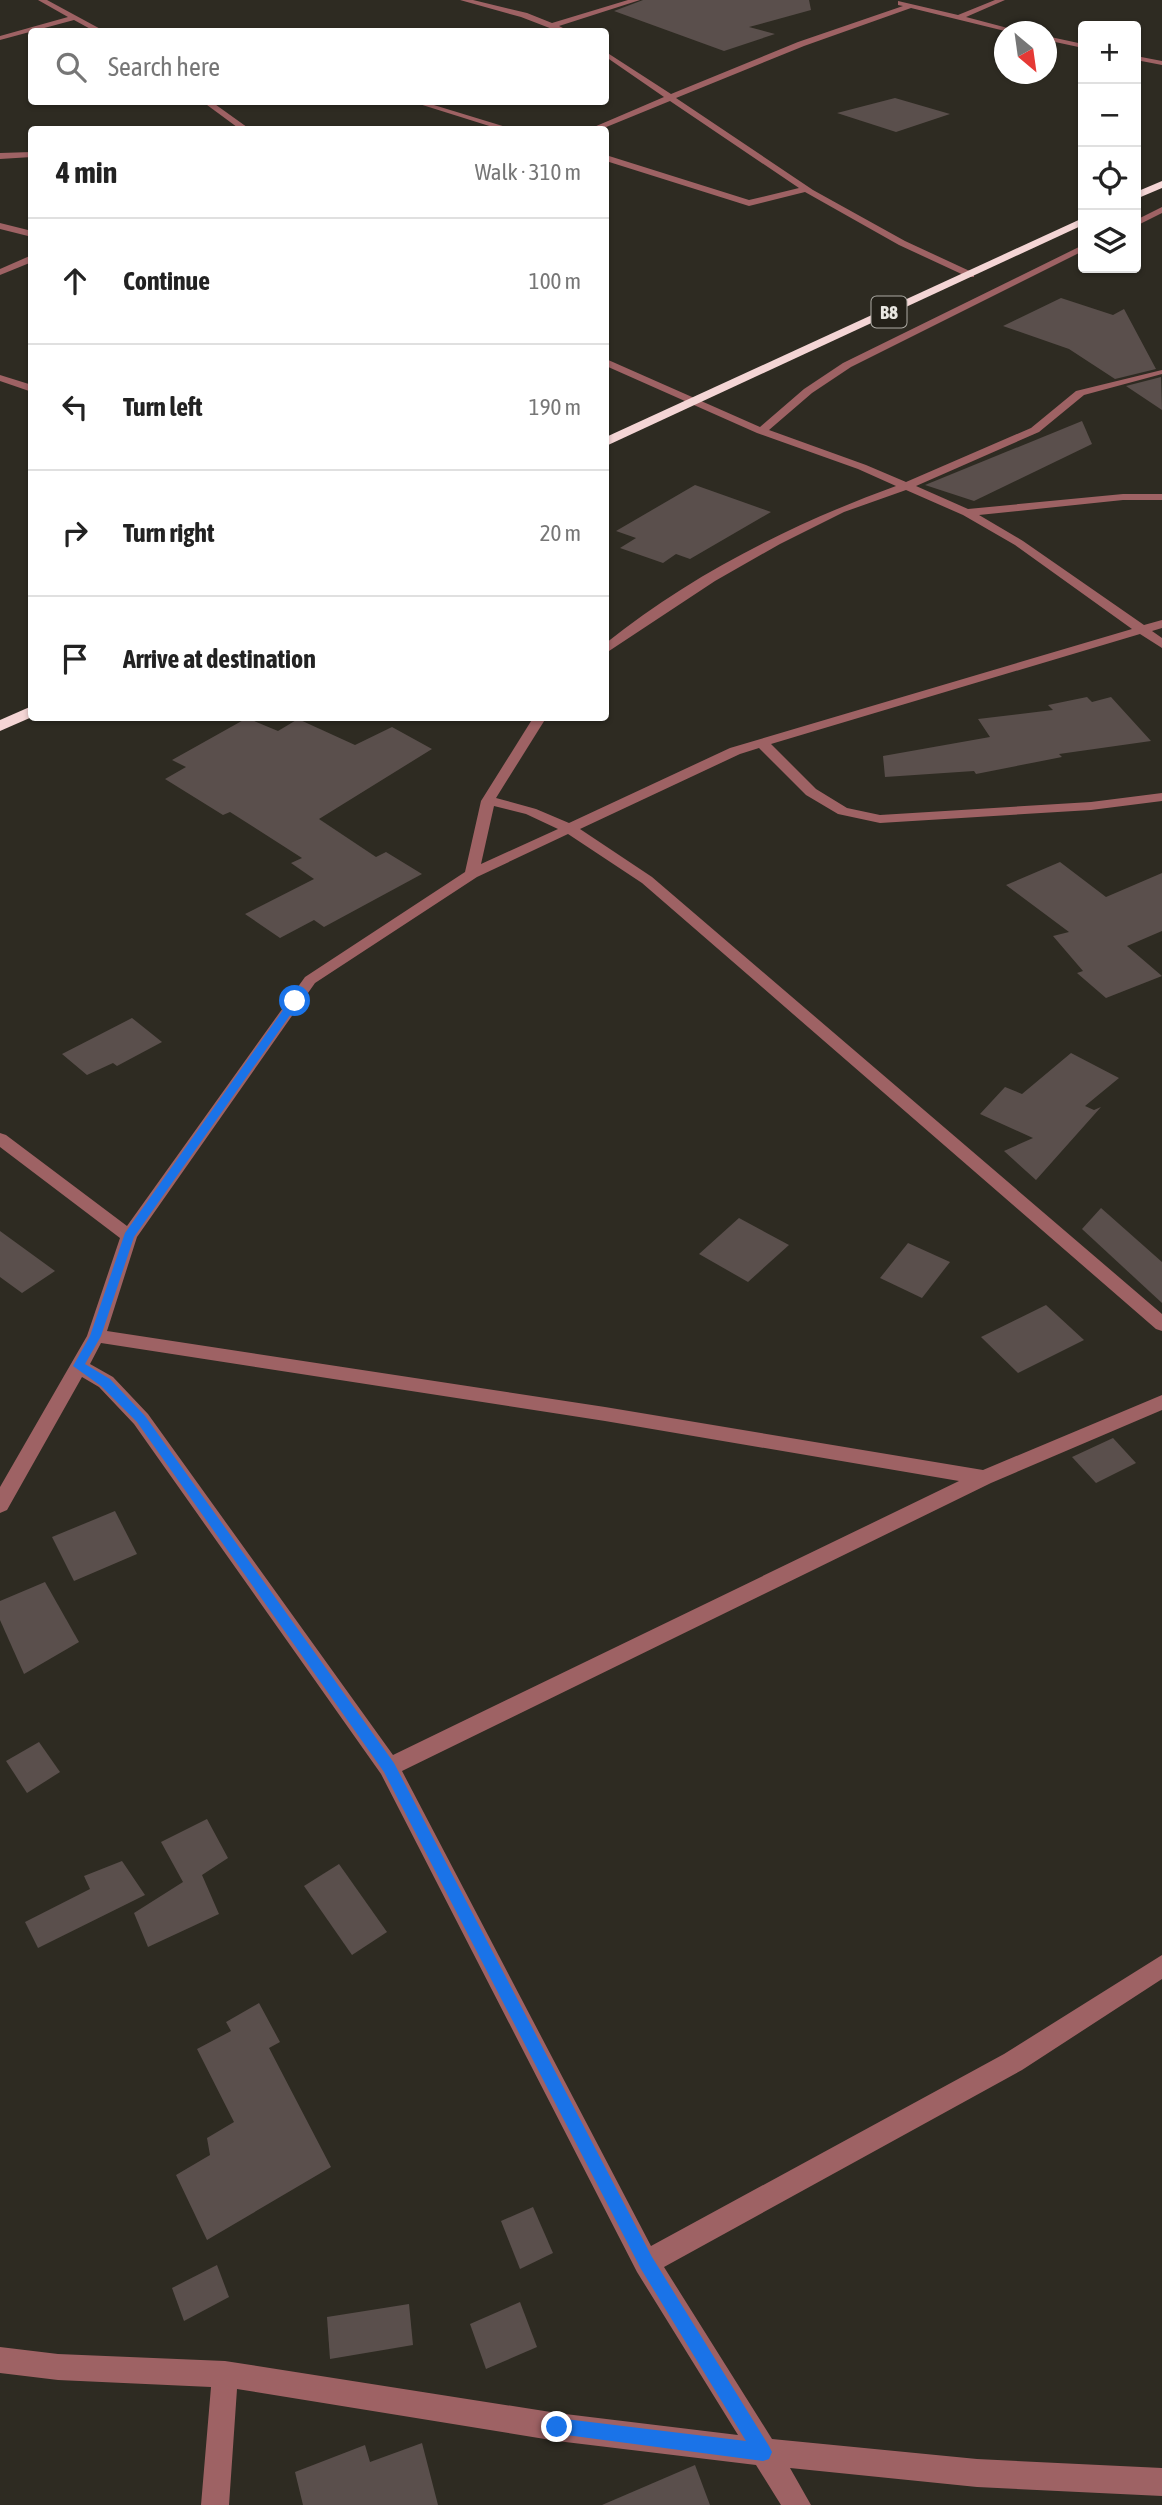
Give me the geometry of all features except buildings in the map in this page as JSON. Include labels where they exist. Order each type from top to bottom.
[{"type":"highway","points":[[1141,194],[1162,184]]},
{"type":"highway","name":"B8","points":[[609,441],[1078,223]]},
{"type":"highway","points":[[0,726],[28,713]]},
{"type":"street","points":[[42,0],[96,28]]},
{"type":"street","points":[[464,0],[560,28]]},
{"type":"street","points":[[554,25],[636,0]]},
{"type":"street","points":[[892,0],[994,26]]},
{"type":"street","points":[[958,17],[1001,0]]},
{"type":"street","points":[[600,126],[801,44],[911,5]]},
{"type":"street","points":[[36,28],[75,17]]},
{"type":"street","points":[[0,38],[28,30]]},
{"type":"street","points":[[1057,40],[1078,45]]},
{"type":"street","points":[[609,56],[807,189],[902,243],[971,275]]},
{"type":"street","points":[[1141,59],[1162,63]]},
{"type":"street","points":[[211,105],[241,126]]},
{"type":"street","points":[[427,105],[498,126]]},
{"type":"street","points":[[0,156],[28,154]]},
{"type":"street","points":[[609,159],[749,203],[807,189]]},
{"type":"street","points":[[1141,220],[1162,210]]},
{"type":"street","points":[[0,226],[28,233]]},
{"type":"street","points":[[761,431],[808,391],[847,365],[1078,250]]},
{"type":"street","points":[[0,272],[28,260]]},
{"type":"street","points":[[609,363],[761,431],[908,486],[967,513],[1019,543],[1162,644]]},
{"type":"street","points":[[609,647],[632,628],[711,578],[840,510],[908,486],[1035,430],[1080,393],[1161,372]]},
{"type":"street","points":[[0,377],[28,388]]},
{"type":"street","points":[[967,513],[1123,497],[1162,497]]},
{"type":"street","points":[[0,1505],[96,1336],[129,1236],[310,980],[472,874],[735,751],[1162,624]]},
{"type":"street","points":[[472,874],[488,801],[537,721]]},
{"type":"street","points":[[762,743],[811,792],[844,811],[880,819],[1091,806],[1162,797]]},
{"type":"street","points":[[488,801],[503,803],[567,829],[616,857],[647,880],[1162,1324]]},
{"type":"street","points":[[2,1142],[129,1236]]},
{"type":"street","points":[[96,1336],[605,1414],[984,1478]]},
{"type":"street","points":[[79,1366],[106,1382],[141,1419],[389,1767],[646,2263],[797,2505]]},
{"type":"street","points":[[389,1767],[984,1478],[1162,1402]]},
{"type":"street","points":[[646,2263],[1013,2062],[1162,1966]]},
{"type":"street","points":[[0,2360],[72,2367],[225,2374],[557,2427],[763,2452],[976,2473],[1162,2482]]},
{"type":"street","points":[[215,2505],[225,2374]]},
{"type":"route","points":[[295,1001],[129,1236],[96,1336],[79,1366],[106,1382],[141,1419],[389,1767],[646,2263],[763,2452],[557,2427]]}]
